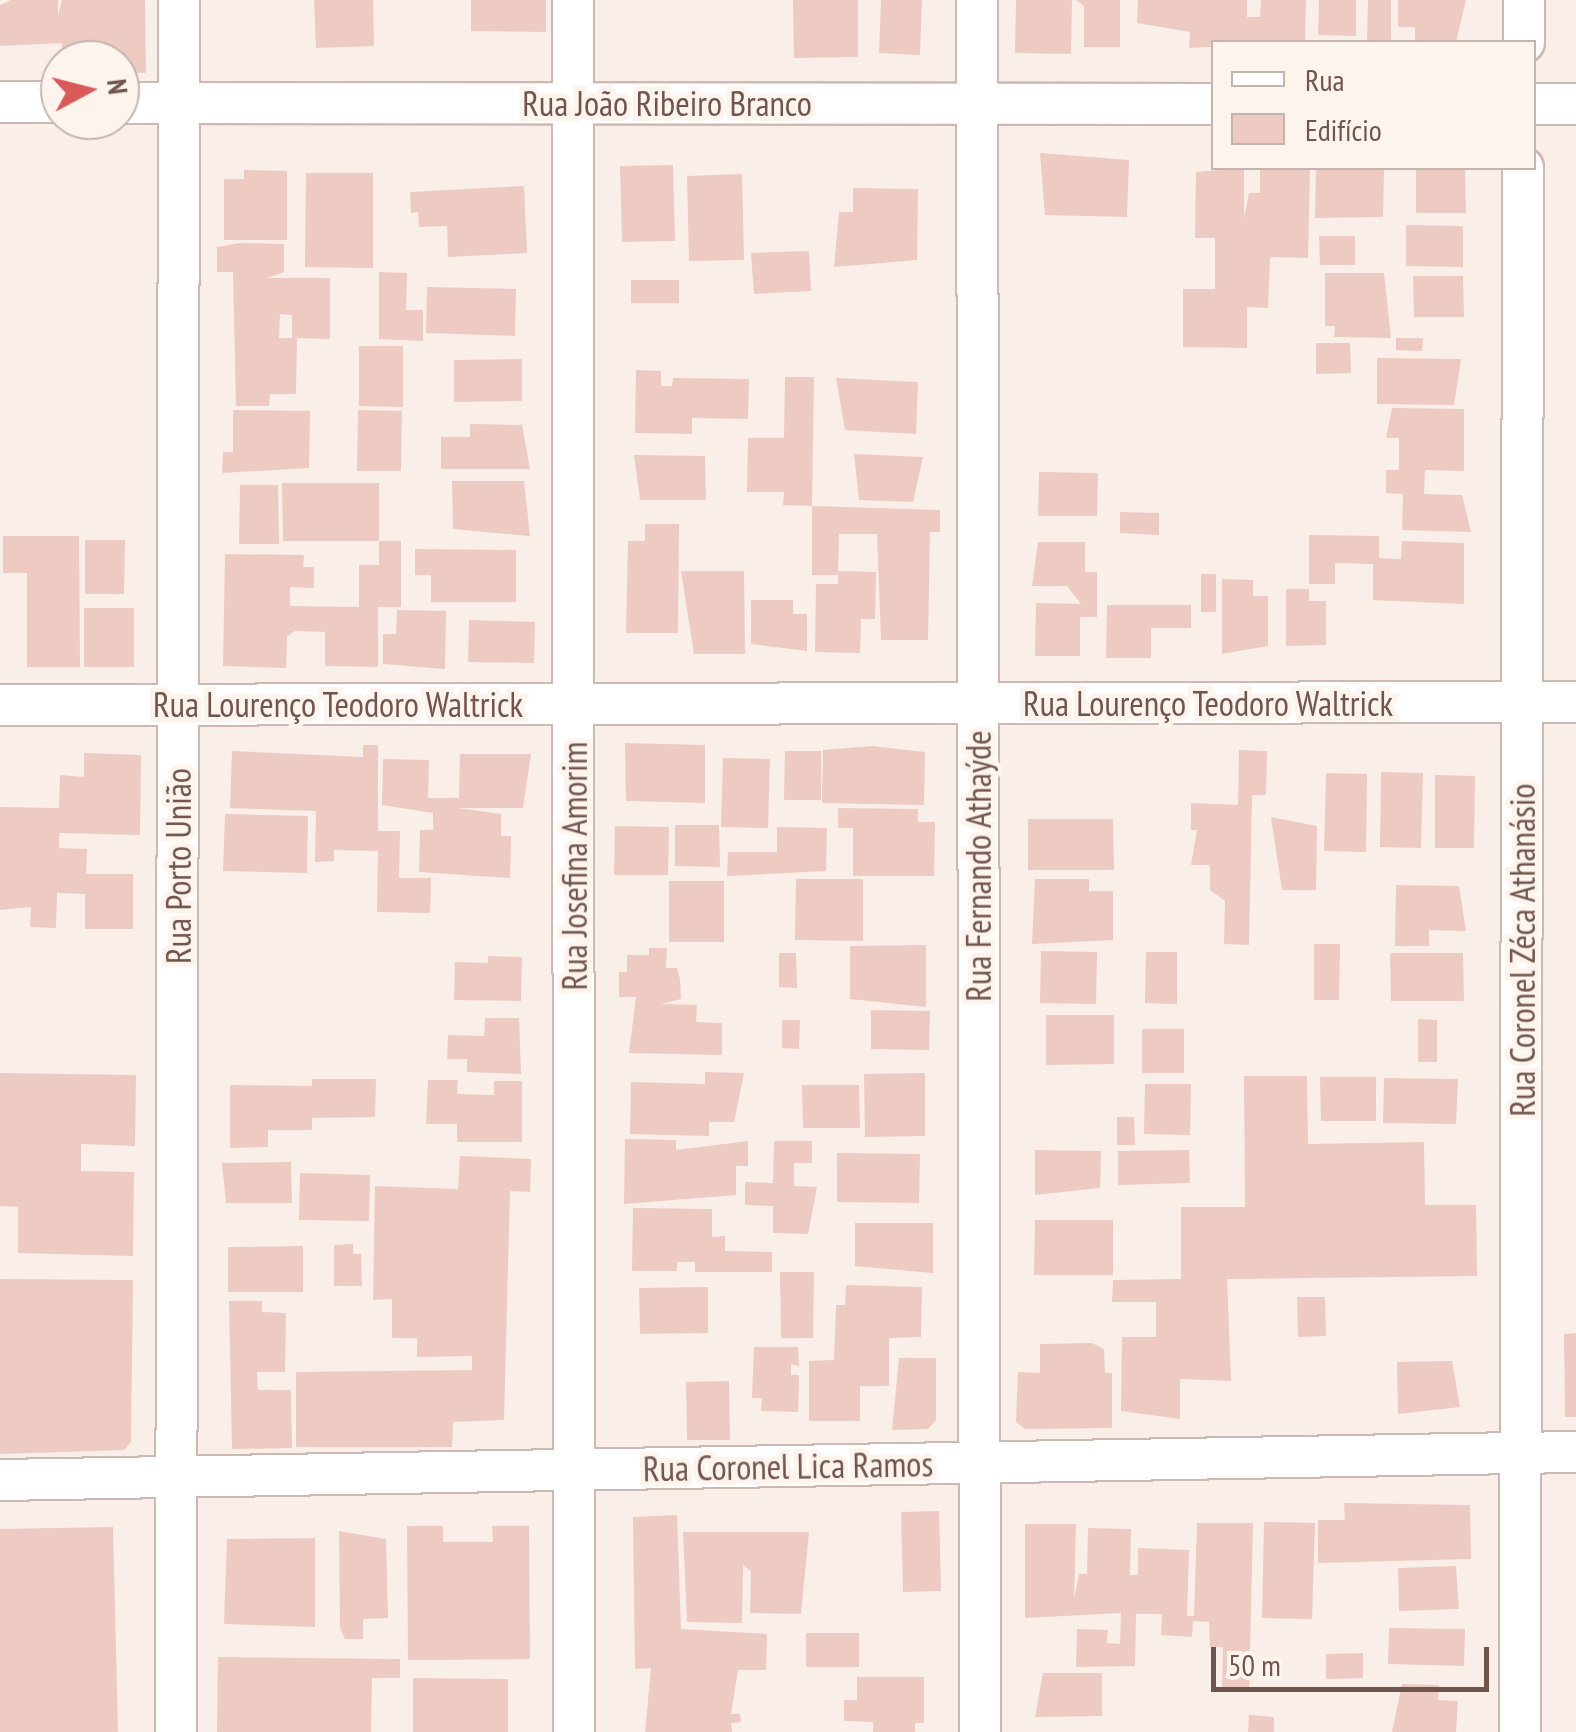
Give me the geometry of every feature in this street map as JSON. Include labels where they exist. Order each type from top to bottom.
[{"type":"street","name":"Rua Porto União","points":[[176,1732],[179,0]]},
{"type":"street","name":"Rua Josefina Amorim","points":[[574,0],[574,1732]]},
{"type":"street","name":"Rua Fernando Athaýde","points":[[977,0],[980,1732]]},
{"type":"street","points":[[1524,0],[1524,40]]},
{"type":"street","points":[[0,102],[40,102]]},
{"type":"street","name":"Rua João Ribeiro Branco","points":[[140,102],[1211,104]]},
{"type":"street","points":[[1536,104],[1576,104]]},
{"type":"street","name":"Rua Coronel Zéca Athanásio","points":[[1520,1732],[1523,170]]},
{"type":"street","name":"Rua Lourenço Teodoro Waltrick","points":[[0,705],[1576,702]]},
{"type":"street","name":"Rua Coronel Lica Ramos","points":[[0,1480],[1576,1452]]},
{"type":"building","points":[[11,0],[58,0],[58,16],[62,0],[145,0],[146,73],[140,73],[140,40],[40,40],[40,44],[0,46],[0,5]]},
{"type":"building","points":[[314,0],[373,0],[374,46],[316,48]]},
{"type":"building","points":[[471,0],[546,0],[546,32],[471,31]]},
{"type":"building","points":[[793,0],[858,0],[858,57],[794,58]]},
{"type":"building","points":[[881,0],[922,0],[920,55],[879,53]]},
{"type":"building","points":[[1016,0],[1072,0],[1071,54],[1015,53]]},
{"type":"building","points":[[1076,0],[1120,0],[1120,47],[1084,47],[1084,6]]},
{"type":"building","points":[[1138,0],[1247,0],[1247,17],[1260,17],[1261,0],[1306,0],[1305,40],[1211,40],[1211,47],[1189,48],[1190,32],[1137,23]]},
{"type":"building","points":[[1319,0],[1356,0],[1356,36],[1318,35]]},
{"type":"building","points":[[1368,0],[1391,0],[1391,40],[1367,40]]},
{"type":"building","points":[[1398,0],[1466,0],[1456,40],[1415,40],[1415,27],[1398,27]]},
{"type":"building","points":[[1040,153],[1129,160],[1127,217],[1045,215]]},
{"type":"building","points":[[673,165],[675,241],[622,242],[620,166]]},
{"type":"building","points":[[244,170],[287,171],[287,240],[224,240],[224,179],[244,179]]},
{"type":"building","points":[[1244,170],[1244,218],[1249,193],[1260,193],[1260,170],[1310,170],[1308,258],[1270,257],[1268,308],[1247,307],[1247,348],[1183,347],[1183,289],[1215,289],[1215,238],[1195,238],[1196,172]]},
{"type":"building","points":[[1316,170],[1384,170],[1383,217],[1315,218]]},
{"type":"building","points":[[1416,170],[1465,170],[1466,213],[1416,213]]},
{"type":"building","points":[[306,173],[373,173],[373,268],[305,267]]},
{"type":"building","points":[[742,174],[744,260],[689,261],[687,176]]},
{"type":"building","points":[[524,186],[527,253],[448,257],[447,226],[419,227],[418,212],[411,213],[410,192]]},
{"type":"building","points":[[853,188],[918,189],[917,260],[834,267],[839,212],[853,212]]},
{"type":"building","points":[[1406,225],[1463,226],[1463,267],[1406,266]]},
{"type":"building","points":[[1319,236],[1355,236],[1355,265],[1320,265]]},
{"type":"building","points":[[284,244],[284,272],[267,278],[330,278],[330,339],[297,338],[296,394],[270,394],[269,406],[236,406],[233,272],[217,272],[217,247]],"holes":[[[280,314],[292,315],[292,338],[279,338]]]},
{"type":"building","points":[[809,251],[811,291],[754,294],[751,253]]},
{"type":"building","points":[[379,272],[407,273],[406,310],[423,310],[423,341],[379,339]]},
{"type":"building","points":[[1325,273],[1384,273],[1391,338],[1334,337],[1335,326],[1325,326]]},
{"type":"building","points":[[1413,276],[1463,276],[1464,317],[1414,317]]},
{"type":"building","points":[[631,280],[679,280],[679,303],[631,303]]},
{"type":"building","points":[[427,287],[516,289],[515,336],[426,333]]},
{"type":"building","points":[[1396,338],[1423,338],[1422,351],[1396,350]]},
{"type":"building","points":[[1316,343],[1350,343],[1351,373],[1316,374]]},
{"type":"building","points":[[359,346],[403,346],[403,407],[359,406]]},
{"type":"building","points":[[1377,358],[1461,359],[1454,405],[1377,404]]},
{"type":"building","points":[[522,359],[522,401],[454,402],[454,360]]},
{"type":"building","points":[[636,370],[661,371],[661,386],[672,386],[673,378],[749,379],[748,419],[692,418],[692,434],[635,433]]},
{"type":"building","points":[[785,377],[814,377],[812,506],[783,505],[784,492],[747,492],[748,438],[784,438]]},
{"type":"building","points":[[836,378],[918,382],[916,434],[845,430]]},
{"type":"building","points":[[1392,408],[1464,409],[1464,471],[1425,470],[1424,494],[1462,495],[1471,532],[1402,530],[1403,494],[1386,493],[1386,470],[1399,470],[1399,438],[1386,438]]},
{"type":"building","points":[[233,410],[310,411],[309,468],[222,473],[223,452],[233,452]]},
{"type":"building","points":[[358,410],[402,411],[401,471],[357,471]]},
{"type":"building","points":[[470,424],[522,425],[530,469],[441,469],[441,437],[470,437]]},
{"type":"building","points":[[854,454],[923,457],[913,502],[859,500]]},
{"type":"building","points":[[634,455],[705,456],[706,500],[640,500]]},
{"type":"building","points":[[1039,472],[1098,473],[1097,516],[1038,516]]},
{"type":"building","points":[[452,481],[524,481],[530,536],[453,529]]},
{"type":"building","points":[[282,483],[379,483],[379,541],[283,541]]},
{"type":"building","points":[[240,485],[278,485],[279,544],[239,544]]},
{"type":"building","points":[[812,506],[940,510],[940,532],[930,532],[928,640],[881,640],[877,534],[839,534],[838,575],[812,575]]},
{"type":"building","points":[[1120,512],[1159,513],[1159,535],[1120,533]]},
{"type":"building","points":[[645,524],[679,524],[678,633],[626,633],[628,541],[645,541]]},
{"type":"building","points":[[1309,535],[1379,536],[1379,558],[1401,559],[1402,541],[1464,543],[1464,604],[1373,600],[1373,564],[1335,563],[1335,584],[1309,584]]},
{"type":"building","points":[[3,536],[79,536],[80,667],[27,667],[27,573],[3,573]]},
{"type":"building","points":[[85,540],[125,540],[124,594],[85,594]]},
{"type":"building","points":[[379,541],[401,541],[401,607],[378,607],[378,667],[325,666],[325,632],[295,631],[287,636],[286,668],[223,666],[225,554],[304,555],[303,567],[314,567],[314,588],[290,587],[290,606],[359,607],[359,565],[379,565]]},
{"type":"building","points":[[1038,542],[1085,542],[1085,572],[1097,572],[1097,617],[1080,617],[1080,656],[1035,656],[1036,603],[1081,604],[1067,586],[1032,586]]},
{"type":"building","points":[[415,549],[516,550],[516,602],[431,602],[431,575],[415,575]]},
{"type":"building","points":[[681,571],[744,571],[745,654],[694,654]]},
{"type":"building","points":[[838,571],[876,572],[875,619],[861,619],[860,653],[815,652],[816,584],[838,584]]},
{"type":"building","points":[[1201,574],[1216,574],[1216,612],[1201,612]]},
{"type":"building","points":[[1222,579],[1253,580],[1253,596],[1268,596],[1268,646],[1222,654]]},
{"type":"building","points":[[1286,589],[1309,589],[1309,601],[1326,601],[1326,645],[1286,646]]},
{"type":"building","points":[[751,600],[793,600],[793,614],[807,614],[807,651],[751,644]]},
{"type":"building","points":[[1107,605],[1191,605],[1191,628],[1151,628],[1151,658],[1106,658]]},
{"type":"building","points":[[84,608],[134,608],[134,667],[84,667]]},
{"type":"building","points":[[397,610],[446,611],[445,669],[383,664],[383,634],[396,634]]},
{"type":"building","points":[[469,620],[535,622],[534,663],[468,662]]},
{"type":"building","points":[[625,743],[705,745],[705,803],[626,801]]},
{"type":"building","points":[[363,745],[378,745],[378,831],[400,831],[399,878],[431,878],[430,913],[377,912],[378,851],[334,850],[334,861],[315,862],[316,811],[230,808],[232,751],[363,757]]},
{"type":"building","points":[[872,746],[925,752],[924,805],[822,803],[823,750]]},
{"type":"building","points":[[1239,750],[1267,751],[1266,795],[1252,795],[1249,945],[1224,944],[1225,901],[1210,890],[1210,865],[1191,865],[1197,830],[1191,830],[1191,803],[1238,805]]},
{"type":"building","points":[[785,751],[821,751],[821,800],[784,800]]},
{"type":"building","points":[[84,753],[141,755],[140,835],[59,833],[59,848],[87,849],[86,874],[133,874],[133,929],[85,929],[85,894],[57,893],[56,928],[30,927],[31,907],[0,910],[0,807],[59,808],[60,775],[84,777]]},
{"type":"building","points":[[460,754],[531,754],[523,808],[458,808],[501,814],[501,836],[511,836],[510,878],[419,872],[420,830],[433,830],[433,813],[382,805],[383,759],[429,760],[428,798],[459,798]]},
{"type":"building","points":[[723,758],[770,759],[768,828],[721,827]]},
{"type":"building","points":[[1381,772],[1423,773],[1421,848],[1380,847]]},
{"type":"building","points":[[1326,773],[1367,774],[1366,852],[1324,851]]},
{"type":"building","points":[[1435,775],[1475,776],[1474,848],[1435,848]]},
{"type":"building","points":[[838,808],[918,809],[918,822],[935,822],[934,876],[853,876],[853,828],[838,828]]},
{"type":"building","points":[[225,814],[308,816],[307,873],[223,871]]},
{"type":"building","points":[[1271,817],[1317,826],[1316,890],[1282,890]]},
{"type":"building","points":[[1028,819],[1113,819],[1114,870],[1028,870]]},
{"type":"building","points":[[675,825],[719,825],[720,867],[675,866]]},
{"type":"building","points":[[615,826],[669,827],[668,875],[614,875]]},
{"type":"building","points":[[777,827],[827,828],[826,871],[727,876],[728,852],[777,852]]},
{"type":"building","points":[[796,879],[863,879],[863,941],[795,940]]},
{"type":"building","points":[[1035,879],[1089,879],[1089,891],[1113,891],[1113,940],[1032,944]]},
{"type":"building","points":[[669,881],[724,881],[724,942],[669,942]]},
{"type":"building","points":[[1396,885],[1459,886],[1466,931],[1429,930],[1429,946],[1395,946]]},
{"type":"building","points":[[1314,944],[1340,944],[1339,1000],[1314,1000]]},
{"type":"building","points":[[926,945],[926,1007],[850,999],[850,946]]},
{"type":"building","points":[[649,948],[667,948],[666,968],[677,968],[680,979],[681,999],[661,1004],[697,1005],[696,1022],[722,1023],[722,1055],[629,1053],[636,997],[619,997],[619,972],[627,972],[627,955],[649,955]]},
{"type":"building","points":[[1041,951],[1097,952],[1096,1004],[1040,1003]]},
{"type":"building","points":[[1146,952],[1177,952],[1177,1004],[1145,1003]]},
{"type":"building","points":[[779,953],[796,953],[797,988],[779,987]]},
{"type":"building","points":[[1390,953],[1463,953],[1464,1001],[1391,1001]]},
{"type":"building","points":[[488,956],[522,957],[521,1001],[454,1000],[455,962],[488,963]]},
{"type":"building","points":[[871,1010],[930,1011],[929,1050],[871,1049]]},
{"type":"building","points":[[1046,1015],[1114,1015],[1114,1064],[1046,1065]]},
{"type":"building","points":[[485,1018],[519,1018],[521,1074],[467,1072],[467,1059],[447,1059],[448,1035],[484,1036]]},
{"type":"building","points":[[1418,1019],[1437,1020],[1437,1062],[1418,1062]]},
{"type":"building","points":[[782,1020],[800,1020],[799,1049],[782,1048]]},
{"type":"building","points":[[1142,1029],[1184,1029],[1184,1073],[1142,1073]]},
{"type":"building","points":[[705,1072],[744,1073],[734,1122],[709,1122],[709,1136],[630,1134],[631,1082],[705,1084]]},
{"type":"building","points":[[0,1073],[136,1075],[135,1146],[81,1144],[81,1171],[134,1172],[133,1256],[18,1253],[18,1207],[0,1206]]},
{"type":"building","points":[[925,1073],[925,1136],[865,1137],[864,1074]]},
{"type":"building","points":[[1244,1076],[1307,1076],[1308,1144],[1424,1142],[1425,1205],[1476,1205],[1477,1276],[1227,1279],[1231,1381],[1180,1379],[1180,1419],[1121,1411],[1122,1337],[1156,1337],[1156,1302],[1112,1302],[1113,1280],[1181,1279],[1181,1207],[1245,1207]]},
{"type":"building","points":[[1320,1077],[1376,1077],[1376,1121],[1321,1121]]},
{"type":"building","points":[[1384,1078],[1458,1079],[1456,1124],[1383,1123]]},
{"type":"building","points":[[312,1079],[376,1079],[375,1117],[312,1118],[312,1130],[268,1130],[268,1147],[230,1148],[230,1085],[312,1086]]},
{"type":"building","points":[[428,1080],[458,1080],[457,1094],[494,1095],[494,1081],[522,1081],[522,1142],[457,1142],[457,1124],[426,1124]]},
{"type":"building","points":[[1145,1084],[1191,1084],[1190,1135],[1144,1134]]},
{"type":"building","points":[[802,1085],[859,1085],[860,1128],[803,1128]]},
{"type":"building","points":[[1117,1117],[1134,1117],[1135,1145],[1117,1145]]},
{"type":"building","points":[[625,1139],[676,1140],[676,1150],[748,1141],[748,1166],[736,1166],[736,1195],[624,1204]]},
{"type":"building","points":[[774,1141],[812,1141],[812,1163],[794,1163],[794,1186],[817,1187],[808,1234],[773,1233],[773,1206],[745,1205],[745,1182],[773,1183]]},
{"type":"building","points":[[1035,1150],[1101,1151],[1100,1188],[1035,1195]]},
{"type":"building","points":[[1189,1150],[1190,1183],[1118,1185],[1118,1151]]},
{"type":"building","points":[[837,1153],[920,1154],[919,1203],[837,1202]]},
{"type":"building","points":[[460,1156],[531,1159],[530,1192],[510,1191],[504,1420],[453,1422],[452,1447],[296,1447],[296,1372],[472,1370],[472,1356],[417,1357],[417,1338],[392,1338],[392,1299],[373,1300],[375,1186],[458,1189]]},
{"type":"building","points":[[291,1162],[292,1203],[226,1203],[222,1163]]},
{"type":"building","points":[[300,1173],[370,1175],[369,1221],[299,1220]]},
{"type":"building","points":[[633,1208],[712,1209],[712,1237],[725,1236],[725,1251],[772,1252],[772,1272],[695,1272],[695,1262],[677,1262],[677,1271],[632,1271]]},
{"type":"building","points":[[1035,1220],[1113,1220],[1113,1275],[1034,1275]]},
{"type":"building","points":[[855,1223],[933,1223],[933,1273],[855,1266]]},
{"type":"building","points":[[353,1244],[353,1254],[361,1254],[362,1286],[334,1286],[334,1245]]},
{"type":"building","points":[[303,1246],[303,1292],[228,1292],[228,1247]]},
{"type":"building","points":[[780,1272],[814,1272],[813,1338],[781,1338]]},
{"type":"building","points":[[0,1279],[133,1280],[131,1442],[124,1450],[0,1454]]},
{"type":"building","points":[[846,1285],[922,1287],[921,1337],[889,1338],[889,1386],[860,1386],[860,1421],[809,1421],[809,1361],[834,1360],[836,1305],[845,1305]]},
{"type":"building","points":[[708,1287],[708,1333],[640,1334],[639,1288]]},
{"type":"building","points":[[1297,1297],[1325,1297],[1326,1336],[1298,1337]]},
{"type":"building","points":[[229,1301],[262,1301],[262,1312],[286,1313],[285,1372],[257,1372],[258,1390],[291,1390],[292,1448],[232,1449]]},
{"type":"building","points":[[1576,1333],[1576,1417],[1565,1417],[1564,1334]]},
{"type":"building","points":[[1092,1343],[1104,1349],[1105,1373],[1112,1373],[1112,1428],[1025,1429],[1016,1422],[1018,1372],[1040,1373],[1040,1344]]},
{"type":"building","points":[[754,1347],[798,1347],[799,1366],[791,1364],[791,1375],[799,1375],[798,1412],[761,1411],[762,1398],[752,1398]]},
{"type":"building","points":[[899,1358],[936,1358],[936,1420],[928,1429],[892,1430]]},
{"type":"building","points":[[1452,1361],[1460,1407],[1398,1414],[1397,1362]]},
{"type":"building","points":[[729,1381],[730,1440],[687,1440],[686,1382]]},
{"type":"building","points":[[1344,1503],[1470,1505],[1471,1559],[1318,1563],[1318,1520],[1345,1520]]},
{"type":"building","points":[[939,1511],[941,1591],[903,1592],[901,1512]]},
{"type":"building","points":[[677,1515],[681,1629],[767,1634],[766,1670],[738,1670],[731,1714],[740,1714],[741,1722],[731,1723],[732,1732],[645,1732],[651,1668],[635,1669],[633,1517]]},
{"type":"building","points":[[1264,1522],[1315,1523],[1312,1619],[1262,1618]]},
{"type":"building","points":[[1197,1523],[1253,1523],[1249,1692],[1222,1691],[1223,1647],[1210,1647],[1209,1622],[1193,1621],[1192,1637],[1161,1635],[1162,1614],[1136,1614],[1135,1666],[1076,1667],[1077,1629],[1108,1630],[1107,1643],[1120,1644],[1121,1613],[1025,1618],[1025,1524],[1076,1524],[1074,1600],[1079,1574],[1087,1574],[1088,1528],[1131,1529],[1130,1575],[1138,1575],[1138,1548],[1189,1550],[1187,1616],[1194,1616]]},
{"type":"building","points":[[407,1526],[443,1526],[443,1542],[493,1542],[492,1526],[529,1526],[530,1659],[408,1660]]},
{"type":"building","points":[[113,1527],[118,1732],[0,1732],[0,1529]]},
{"type":"building","points":[[339,1531],[386,1539],[388,1618],[363,1619],[363,1639],[345,1639],[340,1628]]},
{"type":"building","points":[[683,1532],[809,1532],[801,1614],[750,1613],[751,1571],[743,1565],[742,1623],[687,1622]]},
{"type":"building","points":[[315,1538],[315,1627],[224,1624],[227,1539]]},
{"type":"building","points":[[1456,1566],[1459,1609],[1399,1611],[1398,1568]]},
{"type":"building","points":[[1389,1628],[1465,1629],[1464,1666],[1388,1664]]},
{"type":"building","points":[[806,1633],[859,1633],[859,1667],[806,1667]]},
{"type":"building","points":[[1363,1653],[1363,1678],[1326,1679],[1326,1654]]},
{"type":"building","points":[[218,1657],[400,1659],[400,1678],[372,1678],[371,1732],[217,1732]]},
{"type":"building","points":[[1043,1673],[1102,1673],[1102,1716],[1035,1717]]},
{"type":"building","points":[[857,1677],[924,1677],[924,1723],[915,1723],[915,1732],[873,1732],[873,1722],[844,1721],[844,1700],[857,1700]]},
{"type":"building","points":[[413,1678],[508,1679],[508,1732],[413,1732]]},
{"type":"building","points":[[1402,1684],[1439,1685],[1438,1700],[1458,1701],[1456,1732],[1392,1732]]},
{"type":"building","points":[[1249,1715],[1274,1717],[1274,1732],[1248,1732]]}]
